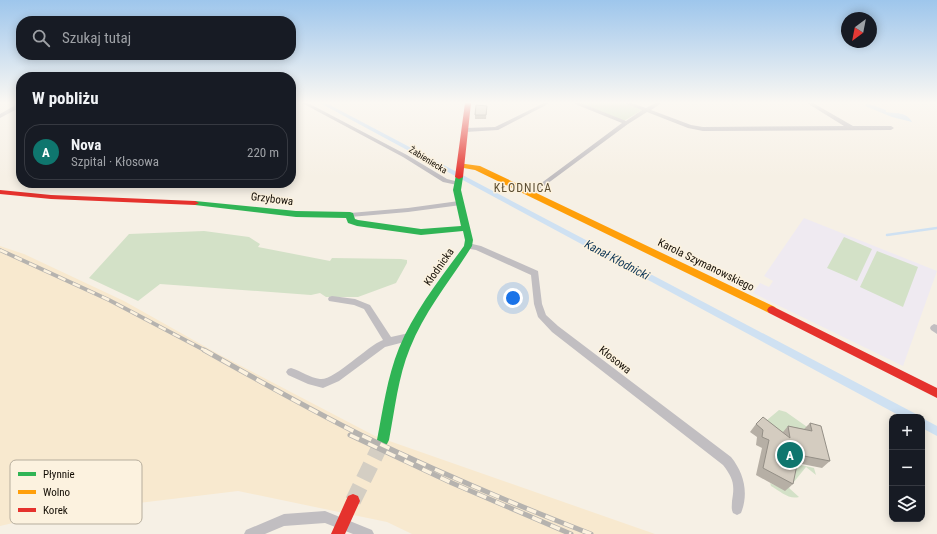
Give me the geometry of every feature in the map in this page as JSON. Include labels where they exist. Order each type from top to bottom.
[{"type":"street","name":"Żabieniecka","points":[[353,128],[405,156],[445,181],[459,175]]},
{"type":"street","points":[[465,130],[498,128]]},
{"type":"street","points":[[530,194],[619,128]]},
{"type":"street","points":[[696,128],[891,128]]},
{"type":"street","name":"Kłodnicka","points":[[382,440],[396,376],[409,337],[430,302],[468,246],[469,240],[459,203],[459,175],[465,130]]},
{"type":"street","name":"Karola Szymanowskiego","points":[[459,175],[477,168],[764,306],[937,393]]},
{"type":"street","name":"Grzybowa","points":[[0,192],[74,199],[210,204],[325,217],[408,210],[459,203]]},
{"type":"street","points":[[350,215],[351,221],[357,223],[421,232],[466,228]]},
{"type":"street","name":"Kłosowa","points":[[468,246],[478,248],[535,273],[538,304],[542,317],[561,334],[727,461],[734,469],[740,482],[737,509]]},
{"type":"street","points":[[332,299],[355,302],[367,307],[389,341]]},
{"type":"street","points":[[291,372],[312,382],[322,384],[332,382],[360,358],[389,341],[409,337]]},
{"type":"street","points":[[340,529],[353,500]]},
{"type":"street","points":[[250,534],[284,520],[325,517],[340,529],[368,534]]},
{"type":"shaded area","points":[[804,218],[937,271],[903,366],[753,293],[760,283],[769,287],[773,281],[764,276]]},
{"type":"shaded area","points":[[0,246],[24,254],[124,301],[220,355],[375,436],[655,534],[412,534],[387,522],[238,491],[142,503],[142,460],[10,460],[10,524],[0,526]]},
{"type":"green space","points":[[204,231],[249,237],[260,244],[258,247],[330,261],[332,258],[401,259],[407,260],[407,263],[396,283],[358,297],[326,297],[320,293],[311,295],[160,284],[138,301],[89,278],[129,234]]},
{"type":"green space","points":[[844,237],[872,249],[857,281],[827,268]]},
{"type":"green space","points":[[877,251],[918,267],[903,307],[860,287]]},
{"type":"green space","points":[[779,410],[786,412],[810,429],[781,434],[760,426]]},
{"type":"green space","points":[[792,463],[814,468],[816,475],[806,467],[789,488],[799,497],[795,498],[771,486],[770,483],[785,490]]},
{"type":"building","points":[[763,417],[790,438],[788,426],[812,431],[810,423],[821,426],[830,461],[799,455],[793,484],[763,468],[769,440],[762,437],[763,430],[756,424]]},
{"type":"waterway","name":"Kanał Kłodnicki","points":[[370,128],[906,414]]},
{"type":"waterway","points":[[887,235],[937,228]]},
{"type":"waterway","name":"Kanał Kłodnicki","points":[[925,425],[937,431]]},
{"type":"tunnel","points":[[353,501],[383,440]]},
{"type":"railway","points":[[0,250],[109,300],[206,351]]},
{"type":"railway","points":[[204,350],[301,404],[361,435],[475,487],[591,534]]},
{"type":"railway","points":[[350,435],[452,483],[571,534]]},
{"type":"traffic: fast","points":[[383,440],[396,374],[410,336],[423,313],[468,246],[469,240],[457,190],[459,177]]},
{"type":"traffic: fast","points":[[195,203],[296,214],[350,215],[351,221],[357,223],[421,232],[466,228]]},
{"type":"traffic: slow","points":[[461,165],[477,168],[772,310]]},
{"type":"traffic: jam","points":[[459,177],[465,128]]},
{"type":"traffic: jam","points":[[0,192],[51,197],[195,203]]},
{"type":"traffic: jam","points":[[772,310],[937,393]]},
{"type":"traffic: jam","points":[[338,534],[353,501]]},
{"type":"place","name":"Nova","points":[[790,455]]},
{"type":"district","name":"KŁODNICA","points":[[523,188]]}]
